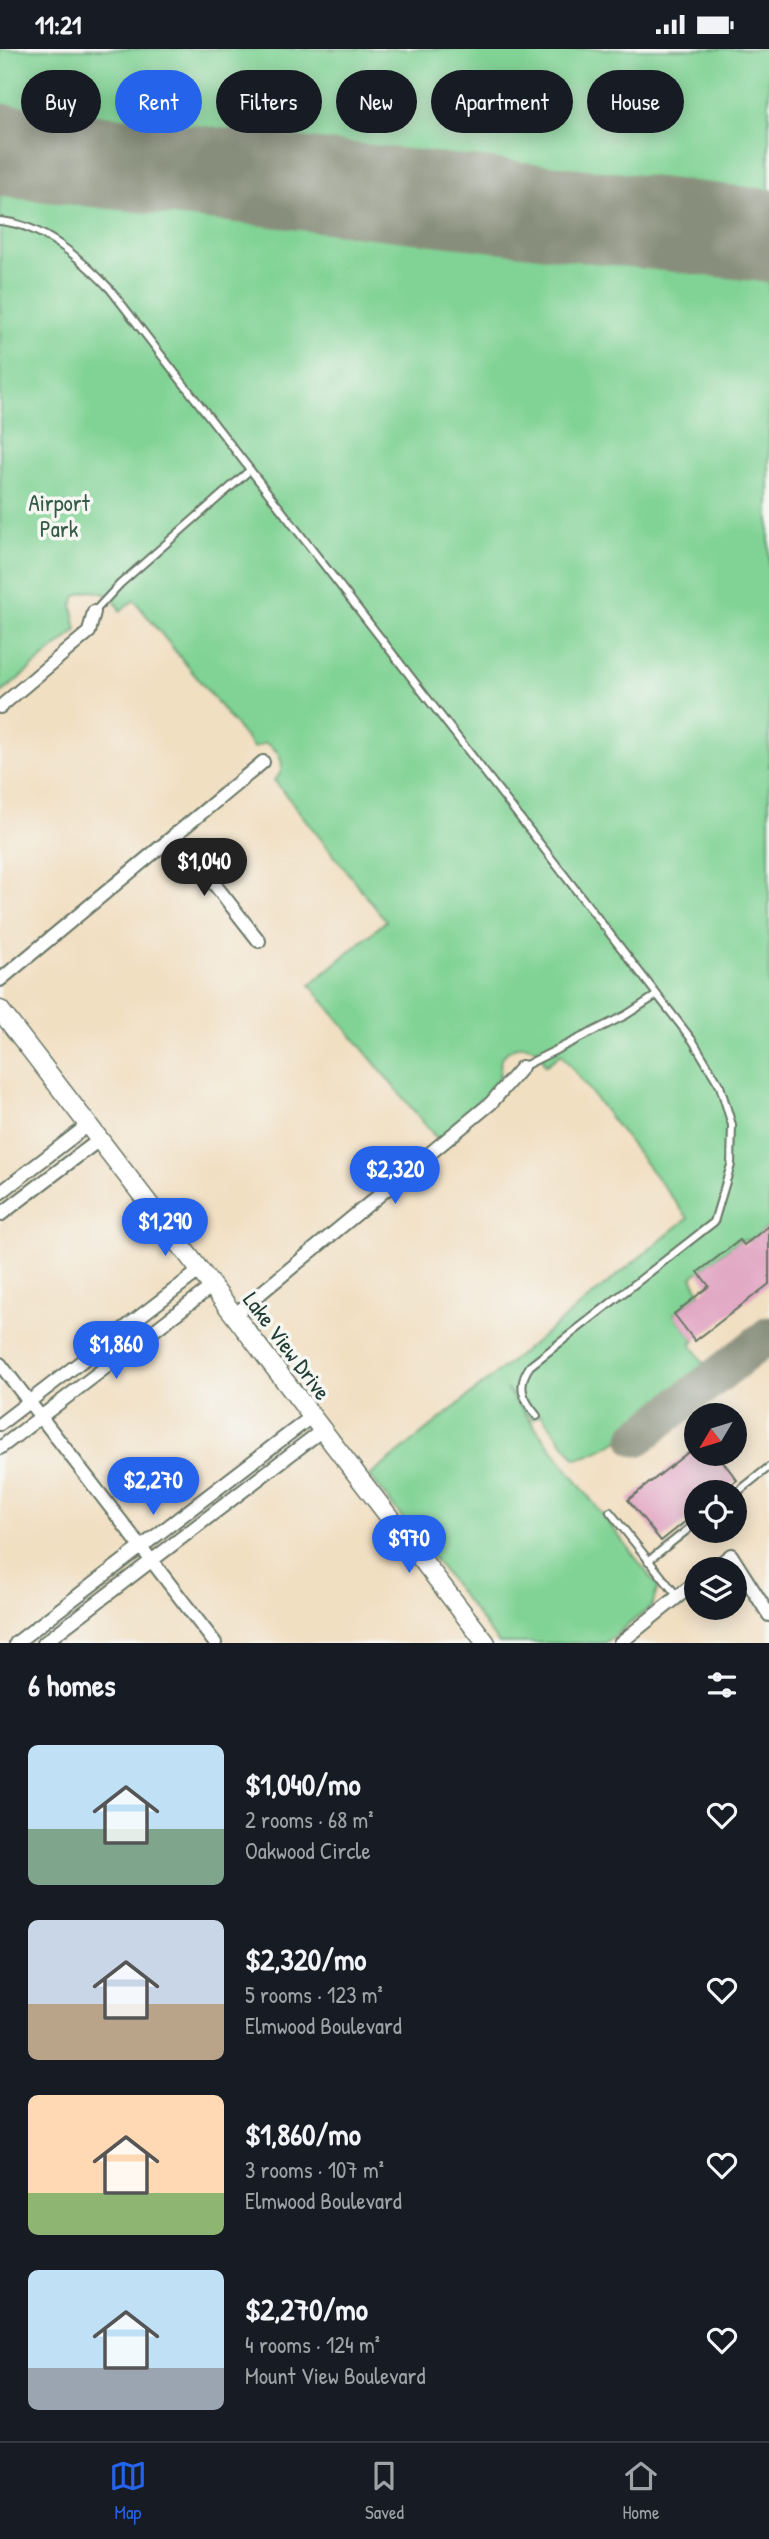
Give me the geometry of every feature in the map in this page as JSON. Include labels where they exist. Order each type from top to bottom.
[{"type":"street","points":[[0,707],[89,632],[94,613]]},
{"type":"street","points":[[0,980],[263,762]]},
{"type":"street","points":[[175,834],[258,941]]},
{"type":"street","name":"Lake View Drive","points":[[0,1010],[486,1643]]},
{"type":"street","points":[[233,1316],[491,1103],[522,1067]]},
{"type":"street","points":[[0,1193],[93,1132]]},
{"type":"street","points":[[0,1216],[93,1132]]},
{"type":"street","points":[[0,1424],[199,1271]]},
{"type":"street","points":[[0,1448],[211,1287]]},
{"type":"street","points":[[0,1364],[215,1643]]},
{"type":"street","points":[[16,1643],[141,1547],[316,1424]]},
{"type":"street","points":[[44,1643],[152,1561],[316,1424]]},
{"type":"street","points":[[747,1579],[769,1615]]},
{"type":"street","points":[[620,1643],[684,1592]]},
{"type":"lane","points":[[0,221],[44,235],[80,259],[110,289],[693,1041],[720,1086],[732,1125],[731,1165],[714,1222],[527,1370],[522,1380],[522,1394],[537,1416]]},
{"type":"lane","points":[[94,613],[120,584],[250,470]]},
{"type":"lane","points":[[522,1067],[626,1015],[657,995]]},
{"type":"lane","points":[[747,1484],[769,1467]]},
{"type":"lane","points":[[610,1512],[678,1597]]},
{"type":"lane","points":[[648,1561],[684,1533]]},
{"type":"green space","points":[[0,49],[769,49],[769,202],[145,133],[202,133],[202,70],[115,70],[115,130],[101,128],[101,70],[21,70],[21,119],[0,117]]},
{"type":"green space","name":"Airport Park","points":[[0,175],[769,264],[769,1226],[751,1240],[740,1240],[692,1277],[700,1293],[674,1314],[695,1341],[691,1344],[707,1368],[645,1421],[611,1445],[576,1459],[541,1414],[533,1419],[506,1389],[658,1587],[652,1606],[605,1643],[499,1643],[370,1476],[688,1218],[561,1054],[545,1066],[538,1052],[526,1046],[519,1046],[506,1053],[501,1059],[499,1080],[491,1095],[438,1140],[310,985],[386,921],[274,780],[282,765],[275,750],[265,743],[254,748],[134,600],[120,611],[113,600],[102,593],[89,592],[76,596],[72,605],[77,630],[0,694]]},
{"type":"building","points":[[769,1226],[769,1284],[695,1341],[674,1314],[709,1286],[698,1272],[740,1240],[744,1245]]},
{"type":"building","points":[[684,1456],[684,1467],[727,1467],[737,1480],[684,1480],[684,1523],[661,1541],[628,1500]]},
{"type":"taxiway","points":[[637,1438],[769,1335]]},
{"type":"runway","points":[[0,150],[769,236]]}]
